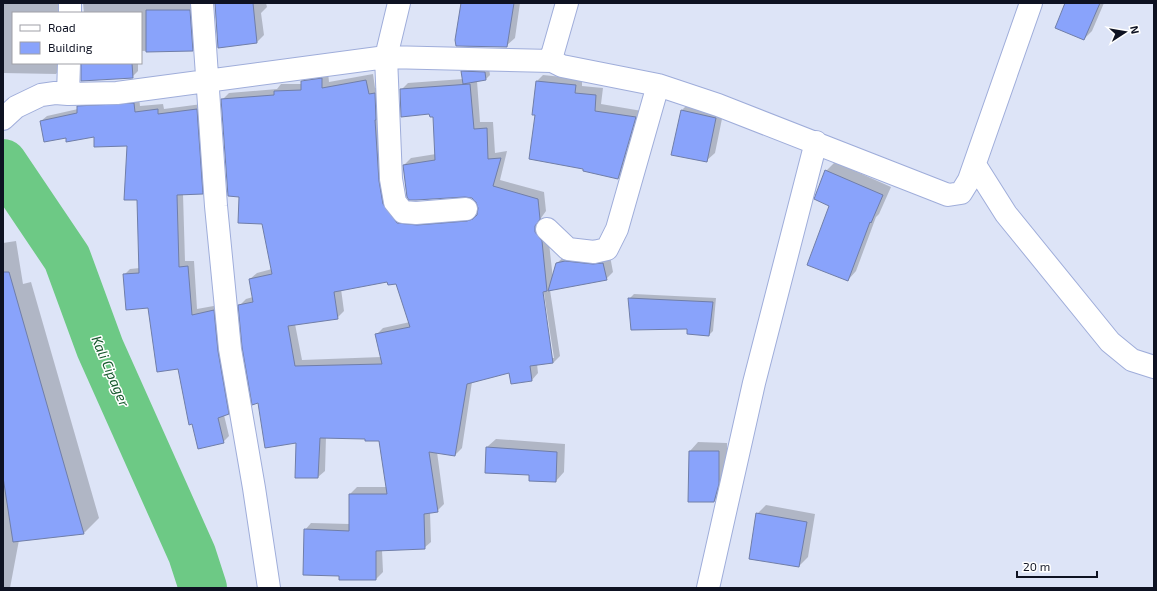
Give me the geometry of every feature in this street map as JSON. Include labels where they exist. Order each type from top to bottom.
[{"type":"street","points":[[202,3],[216,206],[230,349],[254,488],[269,588]]},
{"type":"street","points":[[399,3],[386,57],[394,202],[403,212],[416,214],[466,209]]},
{"type":"street","points":[[552,61],[553,52],[567,3]]},
{"type":"street","points":[[9,113],[41,95],[55,92],[68,94],[117,93],[386,57],[552,61],[562,66],[658,85],[718,105],[816,142],[948,195],[961,193],[970,180],[1031,3]]},
{"type":"street","points":[[68,94],[69,64]]},
{"type":"street","points":[[547,229],[568,249],[594,252],[607,249],[617,229],[658,85]]},
{"type":"street","points":[[708,588],[754,383],[816,142]]},
{"type":"street","points":[[974,165],[1006,214],[1110,342],[1132,360],[1154,367]]},
{"type":"building","points":[[215,3],[253,3],[257,43],[218,48]]},
{"type":"building","points":[[461,3],[514,3],[507,47],[456,46],[455,40]]},
{"type":"building","points":[[1065,3],[1100,3],[1084,40],[1055,28]]},
{"type":"building","points":[[146,10],[190,10],[193,51],[146,52]]},
{"type":"building","points":[[81,64],[132,64],[133,78],[81,81]]},
{"type":"building","points":[[461,71],[485,72],[486,80],[463,84]]},
{"type":"building","points":[[322,78],[322,88],[366,80],[369,94],[375,93],[375,120],[379,181],[383,204],[397,223],[417,225],[467,221],[473,219],[477,215],[478,208],[476,202],[472,198],[465,197],[409,200],[407,197],[403,165],[435,160],[433,117],[430,117],[429,114],[401,117],[400,89],[470,84],[474,129],[487,128],[488,159],[501,158],[493,186],[538,199],[540,219],[535,226],[535,232],[542,241],[547,291],[543,292],[553,363],[530,366],[532,381],[511,384],[509,373],[467,384],[455,456],[429,452],[438,512],[424,514],[425,549],[376,551],[376,580],[339,580],[339,576],[303,575],[304,529],[349,531],[349,494],[387,494],[379,441],[365,441],[365,439],[320,438],[318,478],[295,478],[296,443],[265,448],[258,403],[252,405],[242,347],[238,305],[253,302],[249,279],[272,274],[262,224],[238,223],[239,197],[228,196],[221,99],[274,95],[274,91],[301,90],[301,81]],"holes":[[[387,282],[388,285],[396,284],[410,327],[375,334],[382,364],[295,366],[288,326],[338,319],[334,292]]]},
{"type":"building","points":[[536,81],[576,85],[575,93],[596,95],[595,111],[636,117],[618,179],[583,171],[583,169],[529,159],[535,115],[532,115]]},
{"type":"building","points":[[134,103],[135,112],[158,109],[158,114],[197,109],[203,194],[177,195],[179,267],[188,266],[192,315],[214,310],[218,351],[229,414],[218,418],[224,443],[198,449],[192,424],[189,425],[178,369],[157,372],[148,308],[126,310],[123,274],[139,273],[137,200],[124,200],[127,146],[94,147],[94,137],[66,142],[66,138],[44,142],[40,121],[77,113],[77,106]]},
{"type":"building","points":[[681,110],[716,118],[707,162],[671,155]]},
{"type":"building","points":[[825,170],[883,195],[871,223],[870,222],[848,281],[807,265],[829,206],[814,199]]},
{"type":"building","points":[[565,261],[593,264],[603,263],[607,280],[548,291],[556,263]]},
{"type":"building","points":[[3,272],[9,272],[84,534],[13,542],[3,477]]},
{"type":"building","points":[[628,298],[713,302],[709,336],[687,334],[687,329],[631,330]]},
{"type":"building","points":[[486,447],[557,452],[556,482],[529,481],[529,475],[485,473]]},
{"type":"building","points":[[689,451],[719,451],[719,484],[714,502],[688,502]]},
{"type":"building","points":[[756,513],[807,522],[799,567],[749,559]]},
{"type":"waterway","name":"Kali Cipager","points":[[3,163],[67,258],[100,348],[192,554],[203,588]]}]
